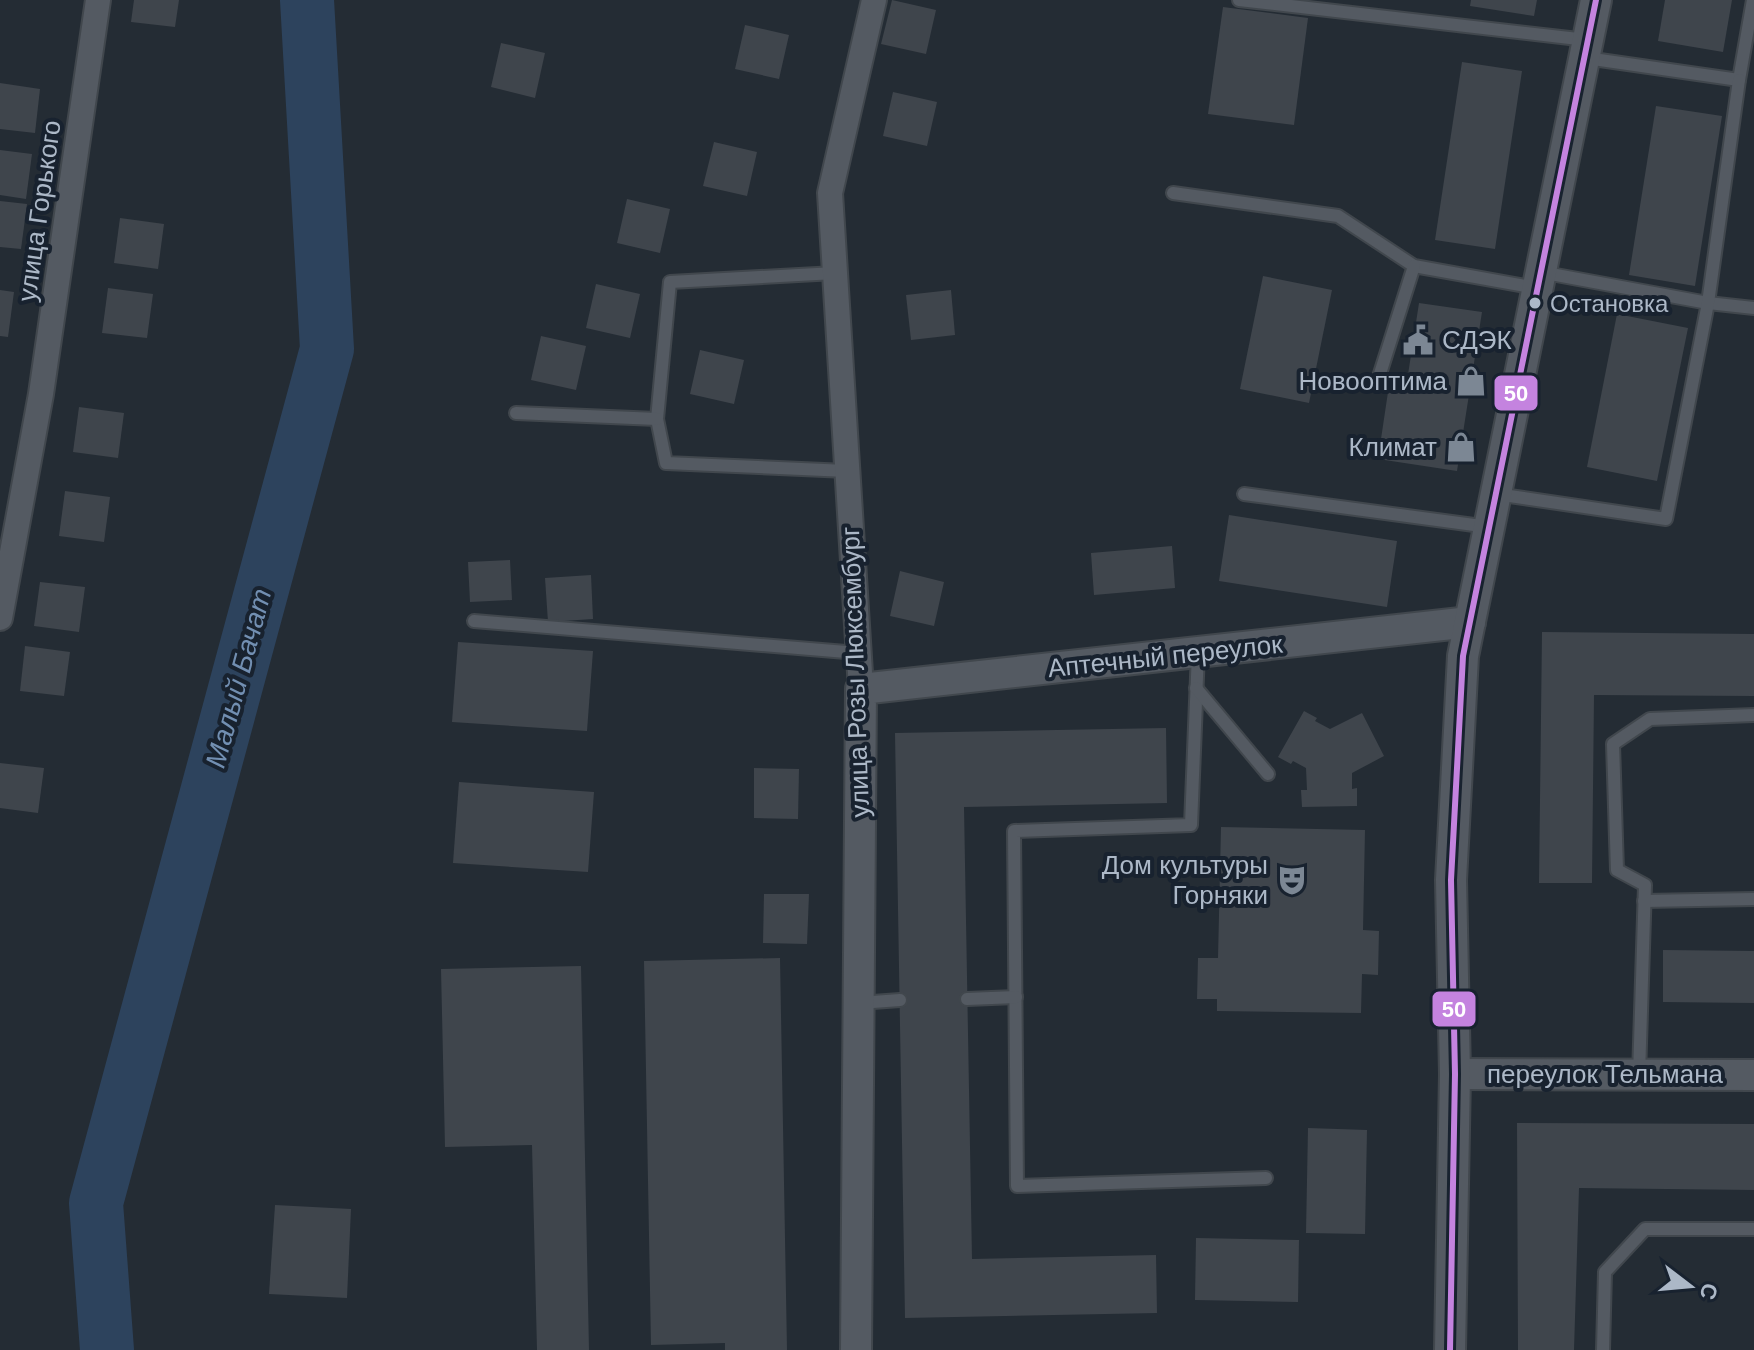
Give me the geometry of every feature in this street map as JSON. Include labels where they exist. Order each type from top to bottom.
[{"type":"street","name":"улица Горького","points":[[0,618],[41,394],[98,0]]},
{"type":"street","name":"улица Розы Люксембург","points":[[856,1350],[861,689],[830,193],[874,0]]},
{"type":"street","points":[[1450,1350],[1455,1074],[1451,880],[1463,656],[1596,0]]},
{"type":"street","name":"Аптечный переулок","points":[[861,689],[1470,622]]},
{"type":"street","name":"переулок Тельмана","points":[[1455,1074],[1754,1075]]},
{"type":"lane","points":[[1239,0],[1585,49],[1739,80]]},
{"type":"lane","points":[[1496,494],[1666,519],[1708,303],[1753,0]]},
{"type":"lane","points":[[1173,193],[1338,216],[1414,266],[1754,308]]},
{"type":"lane","points":[[1378,380],[1414,266]]},
{"type":"lane","points":[[835,273],[670,282],[657,419],[666,463],[847,471]]},
{"type":"lane","points":[[516,413],[657,419]]},
{"type":"lane","points":[[1244,494],[1489,527]]},
{"type":"lane","points":[[474,621],[858,653]]},
{"type":"lane","points":[[1198,652],[1191,825],[1014,831],[1017,1186],[1266,1178]]},
{"type":"lane","points":[[1196,688],[1268,774]]},
{"type":"lane","points":[[1639,1075],[1645,885],[1617,870],[1613,744],[1650,719],[1754,715]]},
{"type":"lane","points":[[1644,901],[1754,899]]},
{"type":"lane","points":[[967,999],[1016,997]]},
{"type":"lane","points":[[858,1003],[900,1000]]},
{"type":"lane","points":[[1603,1350],[1605,1272],[1645,1229],[1754,1229]]},
{"type":"building","points":[[134,0],[179,0],[175,27],[131,22]]},
{"type":"building","points":[[892,0],[936,10],[926,54],[881,44]]},
{"type":"building","points":[[1471,0],[1537,0],[1534,16],[1470,6]]},
{"type":"building","points":[[1665,0],[1732,0],[1723,52],[1658,41]]},
{"type":"building","points":[[1223,7],[1308,18],[1294,125],[1208,114]]},
{"type":"building","points":[[745,25],[789,35],[779,79],[735,69]]},
{"type":"building","points":[[501,43],[545,53],[535,98],[491,87]]},
{"type":"building","points":[[1462,62],[1522,71],[1495,249],[1435,240]]},
{"type":"building","points":[[0,83],[40,89],[35,133],[0,129]]},
{"type":"building","points":[[893,92],[937,102],[927,146],[883,136]]},
{"type":"building","points":[[1656,106],[1722,116],[1695,286],[1629,275]]},
{"type":"building","points":[[714,142],[757,152],[747,196],[703,186]]},
{"type":"building","points":[[0,150],[32,154],[26,199],[0,195]]},
{"type":"building","points":[[627,199],[670,209],[660,253],[617,243]]},
{"type":"building","points":[[0,201],[27,204],[21,249],[0,247]]},
{"type":"building","points":[[120,218],[164,224],[158,269],[114,263]]},
{"type":"building","points":[[1263,276],[1332,290],[1309,403],[1240,389]]},
{"type":"building","points":[[596,284],[640,294],[630,338],[586,328]]},
{"type":"building","points":[[108,288],[153,294],[147,338],[102,333]]},
{"type":"building","points":[[0,290],[14,292],[8,337],[0,336]]},
{"type":"building","points":[[951,290],[955,335],[911,340],[906,295]]},
{"type":"building","points":[[1419,303],[1482,312],[1457,471],[1378,459],[1388,392],[1405,394]]},
{"type":"building","points":[[1617,314],[1688,328],[1657,481],[1587,467]]},
{"type":"building","points":[[541,336],[586,346],[576,390],[531,380]]},
{"type":"building","points":[[700,350],[744,360],[734,404],[690,394]]},
{"type":"building","points":[[79,407],[124,413],[118,458],[73,452]]},
{"type":"building","points":[[65,491],[110,497],[104,542],[59,536]]},
{"type":"building","points":[[1229,515],[1397,541],[1387,607],[1219,581]]},
{"type":"building","points":[[1172,546],[1175,588],[1094,595],[1091,553]]},
{"type":"building","points":[[510,560],[512,600],[470,602],[468,562]]},
{"type":"building","points":[[900,571],[944,582],[934,626],[890,616]]},
{"type":"building","points":[[591,575],[593,619],[548,622],[545,578]]},
{"type":"building","points":[[40,582],[85,587],[79,632],[34,626]]},
{"type":"building","points":[[1542,632],[1754,634],[1754,696],[1594,695],[1592,883],[1539,883]]},
{"type":"building","points":[[458,642],[593,651],[587,731],[452,722]]},
{"type":"building","points":[[25,646],[70,652],[64,696],[20,691]]},
{"type":"building","points":[[1304,711],[1330,729],[1362,713],[1384,756],[1352,773],[1352,789],[1357,788],[1357,806],[1302,807],[1301,790],[1307,790],[1306,768],[1278,757]]},
{"type":"building","points":[[1166,728],[1167,803],[964,807],[972,1259],[1156,1255],[1157,1313],[905,1318],[895,733]]},
{"type":"building","points":[[0,763],[44,768],[38,813],[0,808]]},
{"type":"building","points":[[754,768],[799,769],[798,819],[754,818]]},
{"type":"building","points":[[459,782],[594,792],[588,872],[453,863]]},
{"type":"building","name":"Дом культуры Горняки","points":[[1221,827],[1365,830],[1363,930],[1379,931],[1378,975],[1362,974],[1361,1013],[1217,1011],[1217,999],[1197,999],[1198,958],[1218,958]]},
{"type":"building","points":[[764,894],[809,894],[807,944],[763,943]]},
{"type":"building","points":[[1663,950],[1754,951],[1754,1003],[1663,1002]]},
{"type":"building","points":[[780,958],[787,1350],[725,1350],[725,1343],[651,1345],[644,961]]},
{"type":"building","points":[[581,966],[589,1350],[537,1350],[532,1145],[445,1147],[441,969]]},
{"type":"building","points":[[1517,1123],[1754,1124],[1754,1190],[1579,1188],[1574,1350],[1518,1350]]},
{"type":"building","points":[[1308,1128],[1367,1130],[1365,1234],[1306,1233]]},
{"type":"building","points":[[275,1205],[351,1209],[347,1298],[269,1294]]},
{"type":"building","points":[[1196,1238],[1299,1240],[1298,1302],[1195,1300]]},
{"type":"waterway","name":"Малый Бачат","points":[[107,1350],[96,1203],[327,349],[307,0]]},
{"type":"transit line","name":"50","points":[[1450,1350],[1455,1074],[1451,880],[1463,656],[1596,0]]},
{"type":"place","name":"Остановка","points":[[1535,303]]},
{"type":"place","name":"СДЭК","points":[[1418,340]]},
{"type":"place","name":"Новооптима","points":[[1471,381]]},
{"type":"place","name":"Климат","points":[[1461,447]]},
{"type":"place","name":"Дом культуры Горняки","points":[[1292,880]]}]
